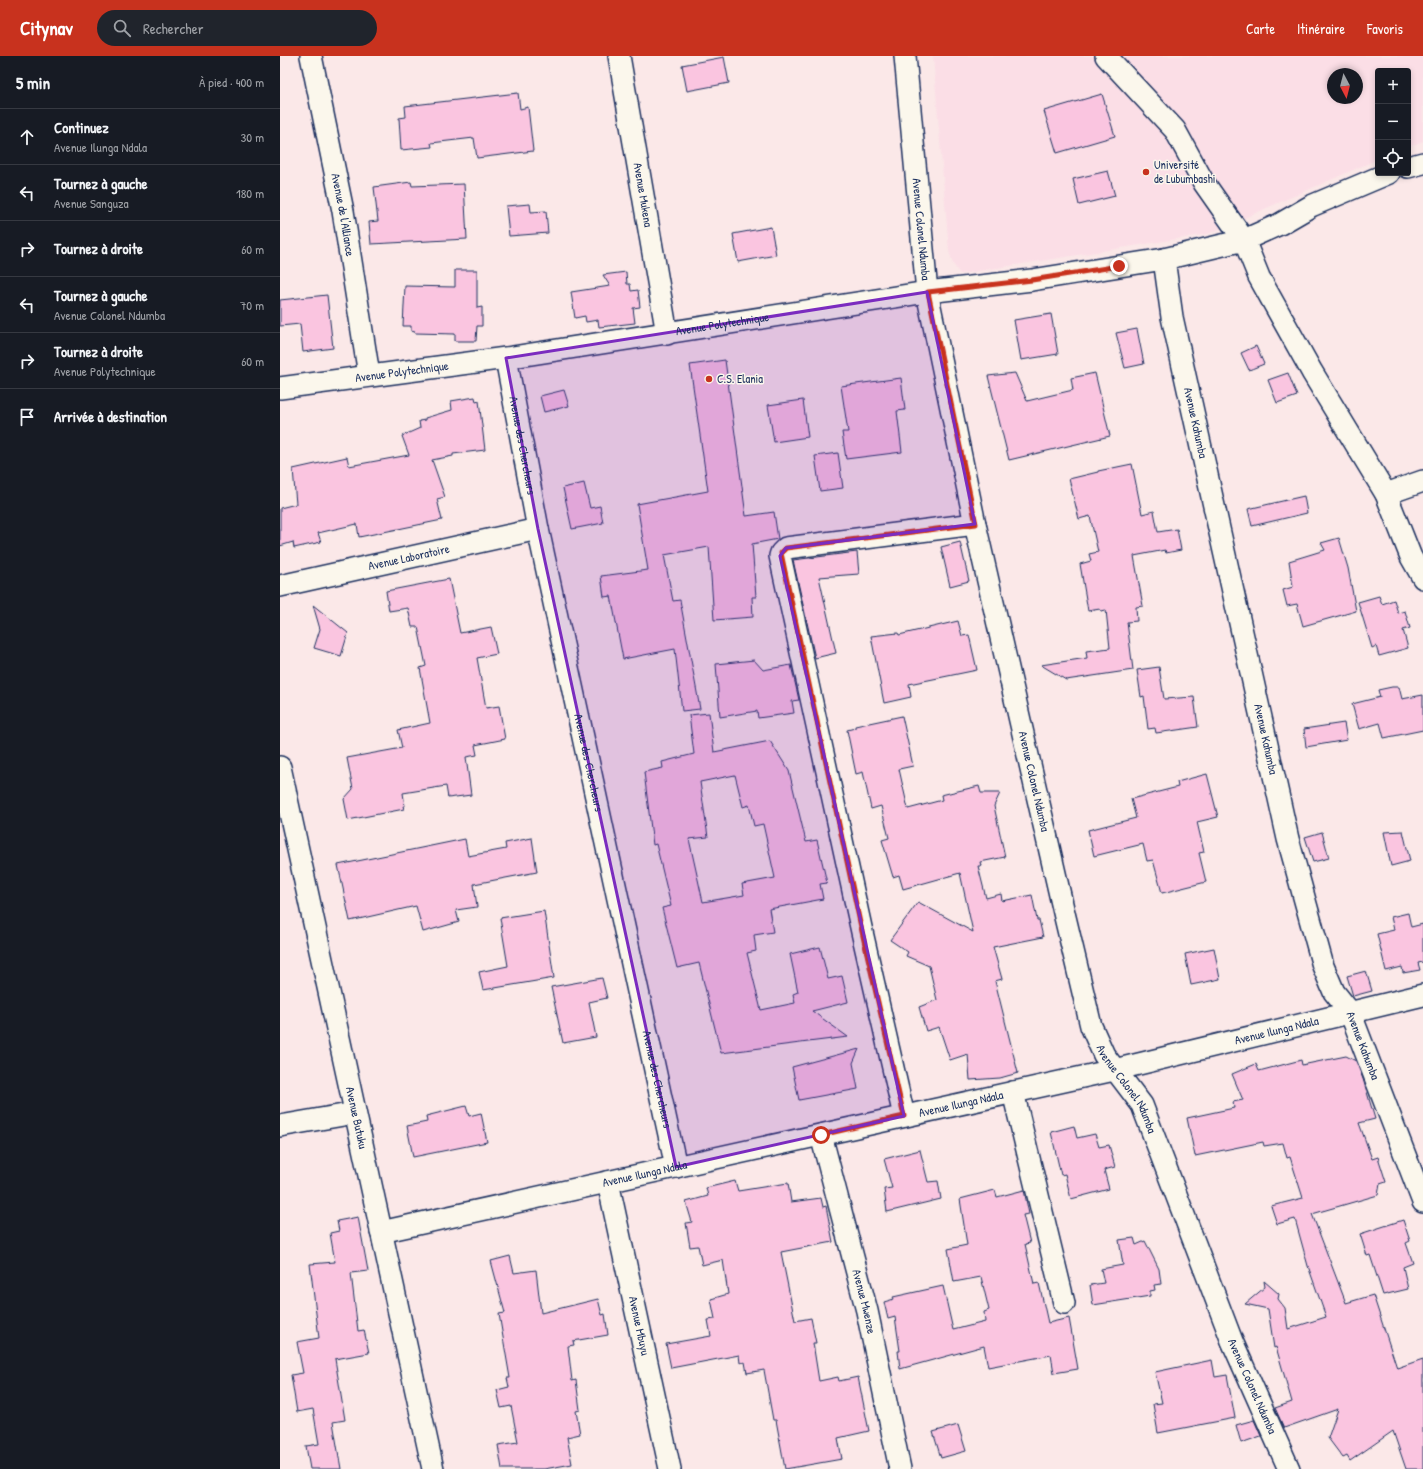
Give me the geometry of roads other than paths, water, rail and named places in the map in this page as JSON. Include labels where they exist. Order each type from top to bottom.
[{"type":"street","name":"Avenue de l'Alliance","points":[[311,56],[343,211],[369,375]]},
{"type":"street","name":"Avenue Mukena","points":[[619,56],[667,334]]},
{"type":"street","name":"Avenue Colonel Ndumba","points":[[905,56],[928,292],[976,524],[1091,1026],[1104,1056],[1142,1105],[1232,1341],[1288,1469]]},
{"type":"street","points":[[1106,56],[1175,130],[1204,183],[1244,240],[1259,277],[1312,372],[1386,494],[1411,557],[1423,578]]},
{"type":"street","points":[[1411,167],[1423,163]]},
{"type":"street","name":"Avenue Polytechnique","points":[[280,388],[506,358],[928,292],[1032,280],[1164,259],[1244,240],[1280,224],[1311,206],[1382,176]]},
{"type":"street","name":"Avenue Kahumba","points":[[1164,259],[1172,317],[1288,839],[1323,966],[1334,992],[1350,1012],[1423,1202]]},
{"type":"street","name":"Avenue des Chercheurs","points":[[506,358],[538,529],[676,1167]]},
{"type":"street","points":[[1386,494],[1423,481]]},
{"type":"street","points":[[904,1116],[862,932],[780,556],[786,548],[976,524]]},
{"type":"street","name":"Avenue Laboratoire","points":[[280,586],[538,529]]},
{"type":"street","name":"Avenue Butuku","points":[[280,767],[433,1469]]},
{"type":"street","name":"Avenue Ilunga Ndala","points":[[381,1232],[1114,1070],[1423,995]]},
{"type":"street","points":[[1013,1092],[1064,1303]]},
{"type":"street","points":[[280,1126],[355,1113]]},
{"type":"street","name":"Avenue Mwenze","points":[[821,1135],[867,1311],[900,1469]]},
{"type":"street","name":"Avenue Mbuyu","points":[[608,1182],[670,1469]]},
{"type":"place","name":"Université de Lubumbashi","points":[[1146,172]]},
{"type":"place","name":"C.S. Elania","points":[[709,379]]}]
